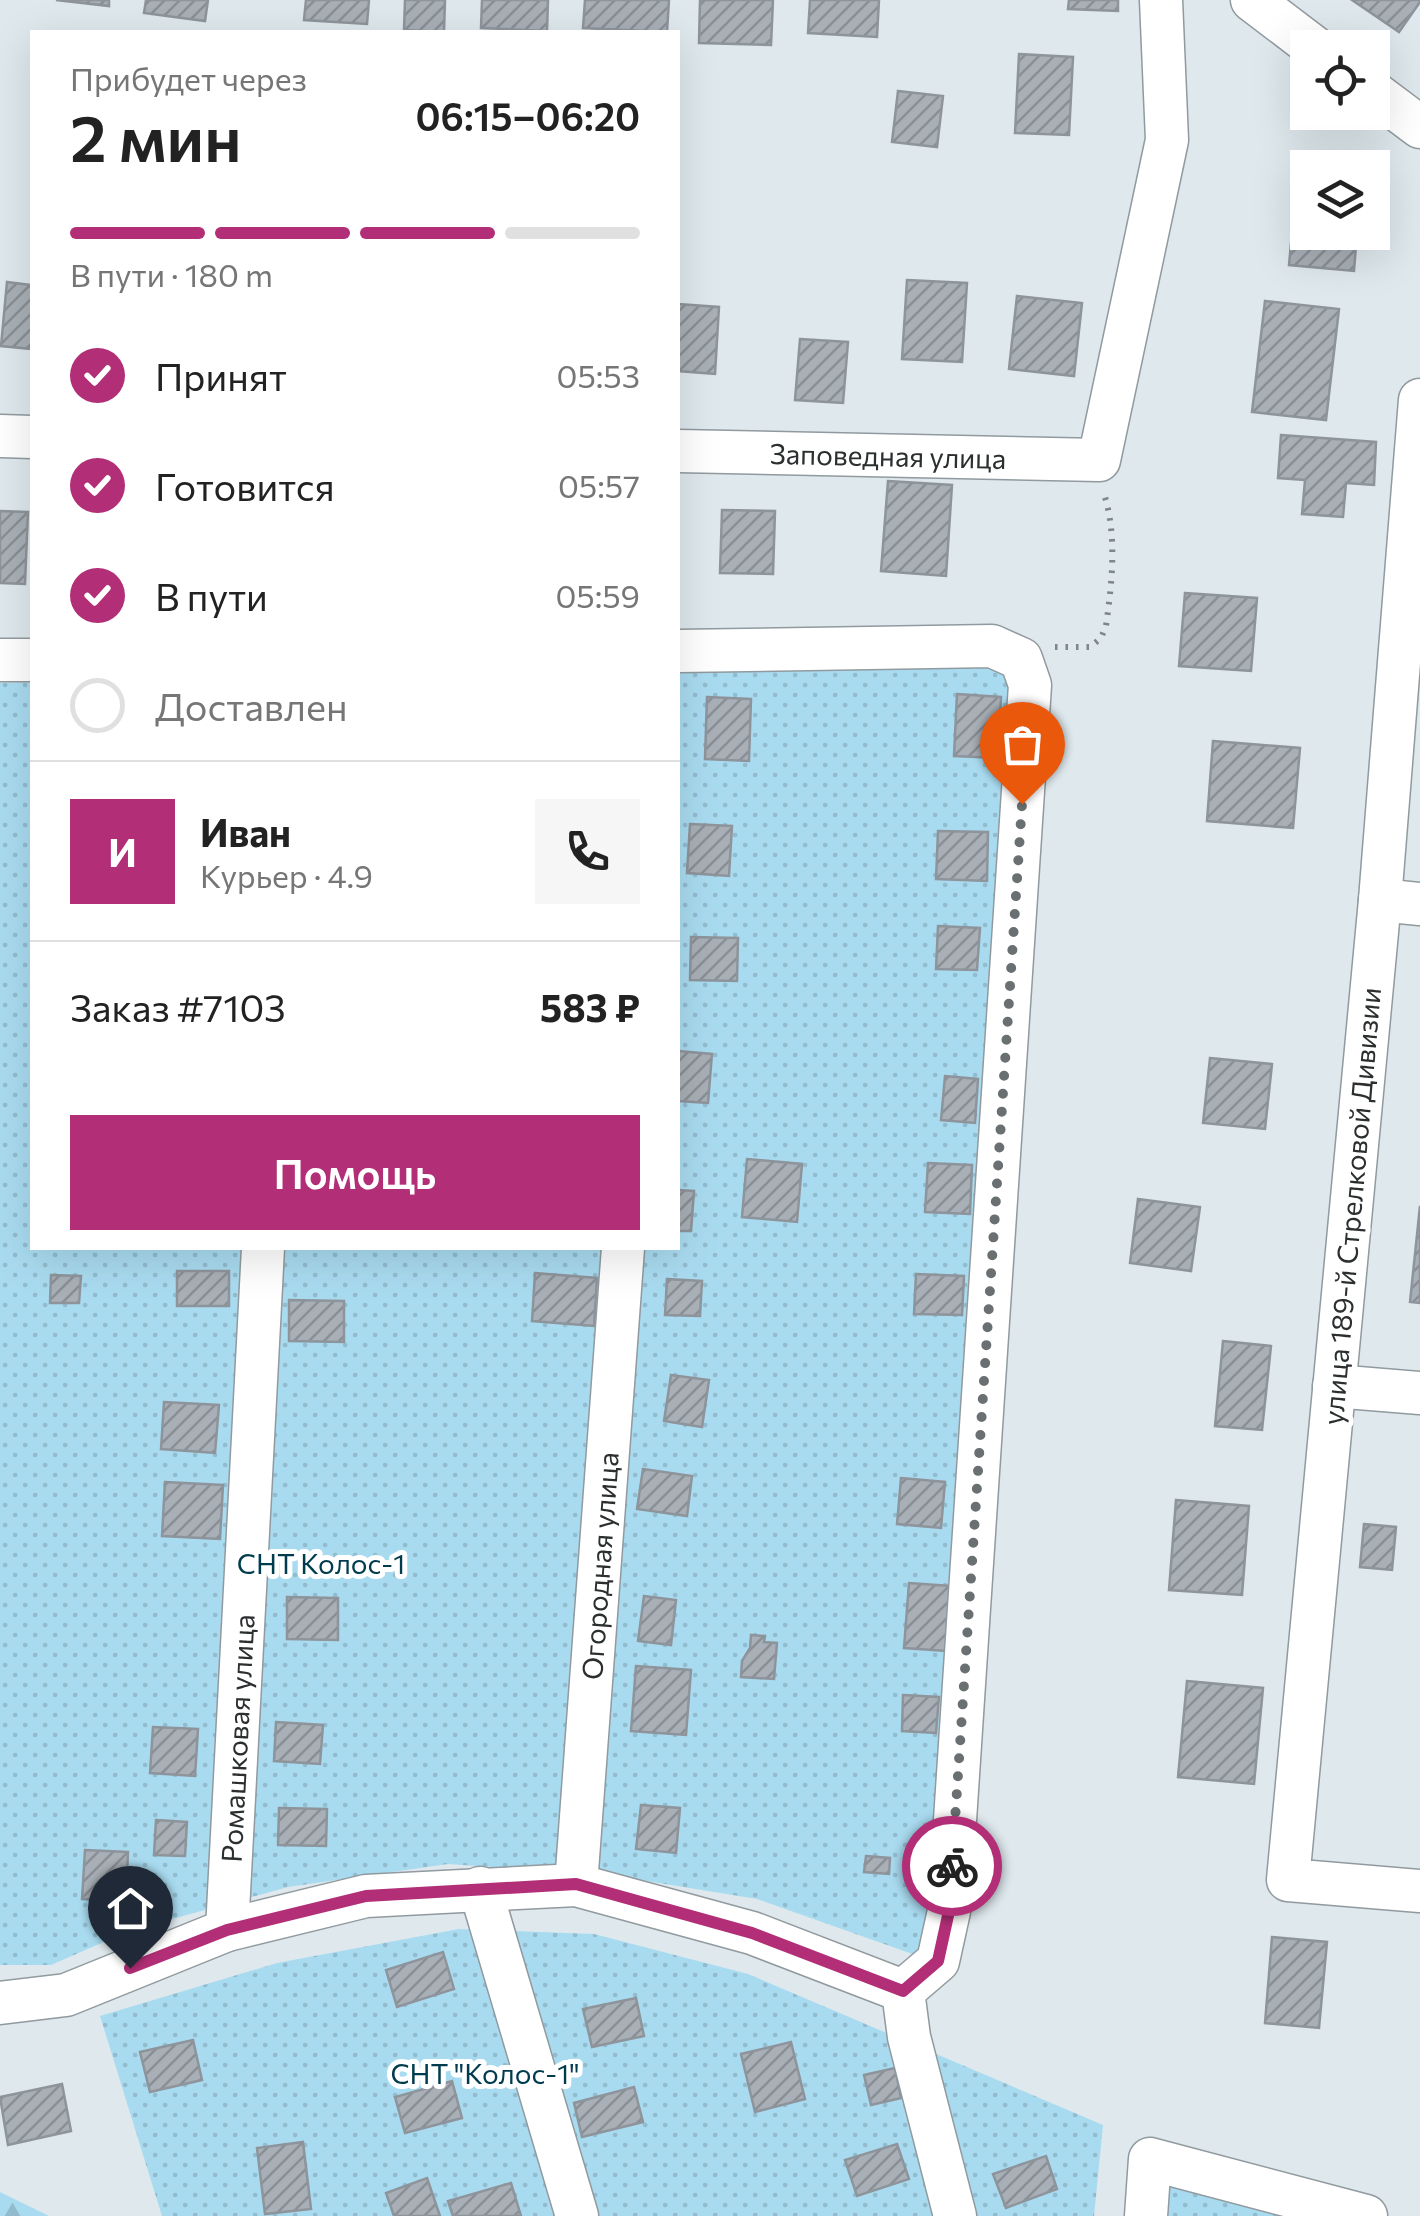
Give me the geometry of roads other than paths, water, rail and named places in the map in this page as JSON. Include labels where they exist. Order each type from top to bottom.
[{"type":"street","name":"Заповедная улица","points":[[680,451],[1099,460],[1168,140],[1161,0]]},
{"type":"street","points":[[1252,0],[1291,30]]},
{"type":"street","points":[[1390,104],[1420,127]]},
{"type":"street","name":"улица 189-й Стрелковой Дивизии","points":[[1420,400],[1400,902],[1334,1386],[1288,1880],[1420,1892]]},
{"type":"street","points":[[0,436],[30,437]]},
{"type":"street","points":[[680,651],[992,646],[1021,660],[1030,685],[949,1911],[938,1961],[903,1991]]},
{"type":"street","points":[[0,660],[30,660]]},
{"type":"street","name":"Ромашковая улица","points":[[227,1930],[262,1250]]},
{"type":"street","name":"Огородная улица","points":[[576,1884],[623,1250]]},
{"type":"street","points":[[1334,1386],[1420,1393]]},
{"type":"street","points":[[0,2003],[66,1994],[227,1930],[366,1896],[576,1884],[752,1933],[903,1991]]},
{"type":"street","points":[[480,1888],[577,2216]]},
{"type":"street","points":[[903,1991],[909,2037],[955,2216]]},
{"type":"street","points":[[1146,2216],[1150,2160],[1366,2216]]},
{"type":"park label","name":"СНТ Колос-1","points":[[321,1563]]},
{"type":"park label","name":"СНТ \"Колос-1\"","points":[[485,2073]]}]
